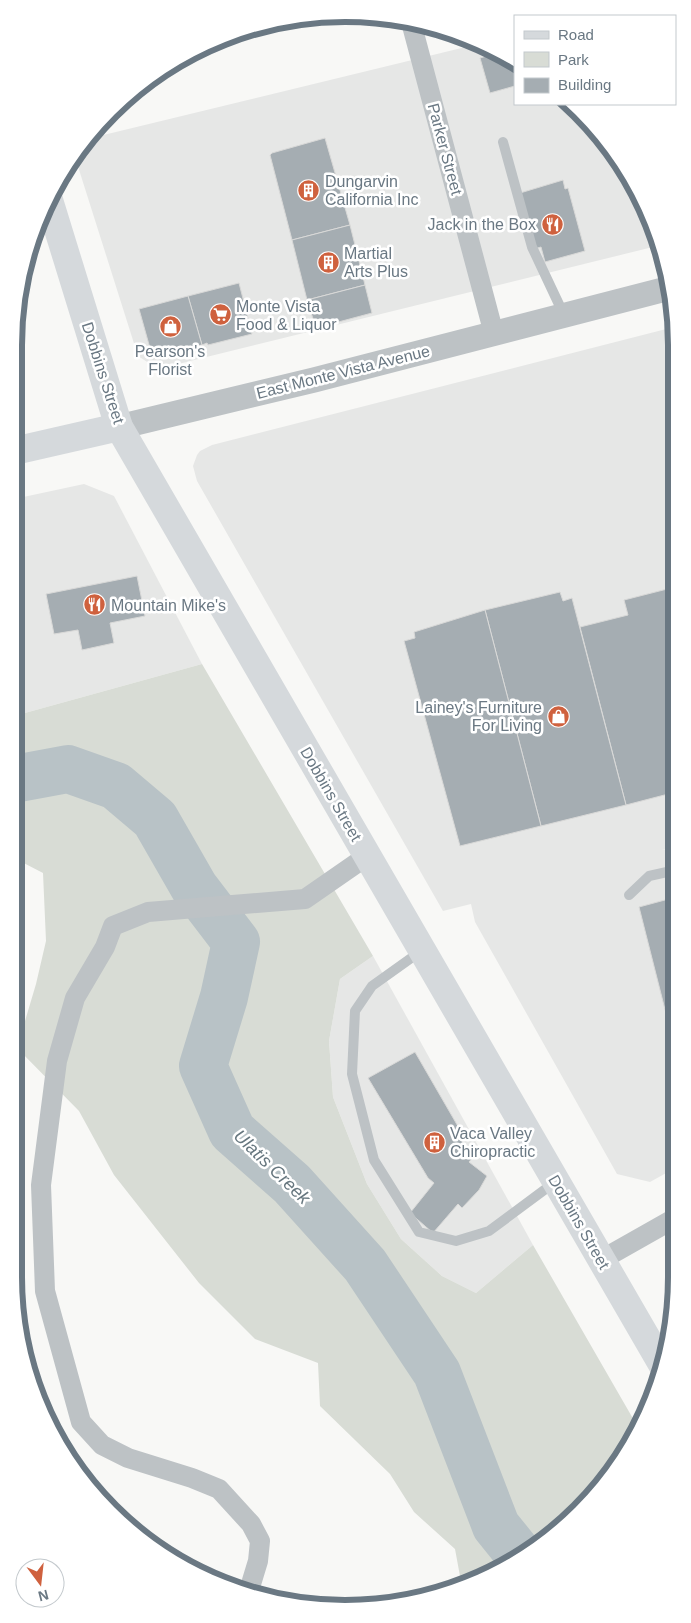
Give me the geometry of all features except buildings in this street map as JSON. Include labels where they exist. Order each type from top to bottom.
[{"type":"main road","name":"Dobbins Street","points":[[52,211],[119,427],[658,1358]]},
{"type":"main road","name":"East Monte Vista Avenue","points":[[22,449],[119,427]]},
{"type":"street","name":"Parker Street","points":[[413,30],[494,334]]},
{"type":"street","name":"East Monte Vista Avenue","points":[[119,427],[314,380],[663,290]]},
{"type":"street","points":[[250,1585],[258,1561],[260,1540],[251,1524],[219,1489],[178,1473],[128,1458],[102,1445],[81,1422],[45,1291],[41,1184],[57,1061],[75,998],[105,948],[113,926],[148,912],[305,899],[367,856]]},
{"type":"street","points":[[601,1260],[668,1222]]},
{"type":"lane","points":[[503,142],[532,247],[564,315]]},
{"type":"lane","points":[[629,895],[649,876],[668,872]]},
{"type":"lane","points":[[421,950],[372,986],[355,1011],[352,1074],[374,1160],[419,1232],[456,1242],[489,1231],[556,1182]]},
{"type":"shaded area","points":[[468,47],[514,70],[514,105],[560,105],[574,117],[602,149],[625,184],[644,222],[653,247],[158,369],[138,356],[78,165],[101,136]]},
{"type":"shaded area","points":[[668,329],[668,848],[662,850],[668,849],[668,1172],[650,1182],[617,1174],[475,922],[471,904],[443,911],[197,481],[193,466],[197,455],[200,451],[212,445]]},
{"type":"shaded area","points":[[84,484],[114,496],[202,664],[22,714],[22,497]]},
{"type":"shaded area","points":[[373,956],[533,1245],[476,1293],[442,1276],[401,1239],[367,1184],[333,1097],[329,1041],[340,979]]},
{"type":"green space","points":[[202,664],[373,956],[340,979],[329,1041],[333,1097],[367,1184],[401,1239],[442,1276],[476,1293],[533,1245],[634,1421],[602,1474],[574,1506],[542,1534],[507,1557],[461,1579],[455,1549],[414,1512],[390,1474],[320,1406],[318,1363],[255,1339],[199,1283],[114,1175],[79,1111],[22,1053],[22,1031],[46,941],[43,873],[22,862],[22,714]]},
{"type":"waterway","name":"Ulatis Creek","points":[[22,778],[68,769],[116,786],[155,819],[194,887],[236,942],[224,997],[203,1066],[232,1131],[292,1184],[365,1265],[437,1373],[496,1526],[516,1551]]},
{"type":"place","name":"Dungarvin California Inc","points":[[309,190]]},
{"type":"place","name":"Jack in the Box","points":[[552,224]]},
{"type":"place","name":"Martial Arts Plus","points":[[328,262]]},
{"type":"place","name":"Monte Vista Food & Liquor","points":[[220,315]]},
{"type":"place","name":"Pearson's Florist","points":[[170,327]]},
{"type":"place","name":"Mountain Mike's","points":[[95,605]]},
{"type":"place","name":"Lainey's Furniture For Living","points":[[558,716]]},
{"type":"place","name":"Vaca Valley Chiropractic","points":[[434,1142]]}]
